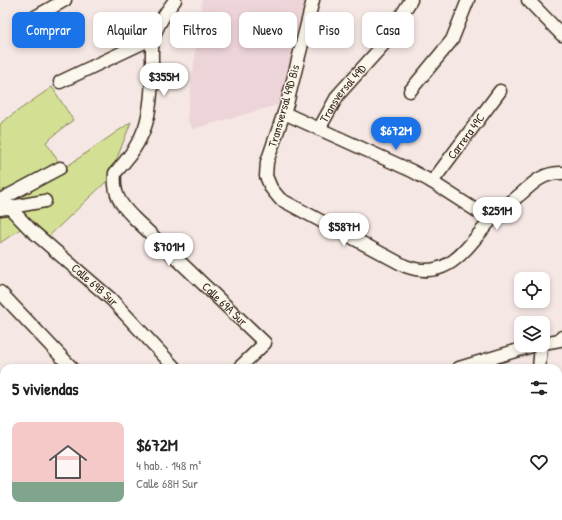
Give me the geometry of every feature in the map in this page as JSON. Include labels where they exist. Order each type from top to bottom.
[{"type":"street","points":[[44,12],[65,0]]},
{"type":"street","points":[[162,18],[175,0]]},
{"type":"street","name":"Transversal 49D Bis","points":[[313,0],[284,113],[267,162],[266,176],[271,188],[280,199],[290,205],[406,266],[423,271],[434,270],[450,264],[457,259],[491,220]]},
{"type":"street","name":"Transversal 49D","points":[[319,129],[338,95],[383,45],[411,0]]},
{"type":"street","points":[[410,90],[452,40],[468,0]]},
{"type":"street","points":[[528,0],[562,35]]},
{"type":"street","points":[[60,82],[132,48]]},
{"type":"street","name":"Calle 69A Sur","points":[[153,48],[152,100],[147,123],[132,155],[115,173],[115,193],[120,204],[265,343],[243,364]]},
{"type":"street","name":"Carrera 49C","points":[[432,182],[500,91]]},
{"type":"street","points":[[284,113],[432,182],[491,220],[536,180],[548,174],[562,173]]},
{"type":"street","points":[[3,205],[60,168]]},
{"type":"street","points":[[3,205],[46,201]]},
{"type":"street","name":"Calle 69B Sur","points":[[3,205],[112,299],[171,364]]},
{"type":"street","points":[[0,292],[68,364]]},
{"type":"street","points":[[550,342],[561,340]]},
{"type":"street","points":[[473,364],[514,351]]},
{"type":"street","points":[[539,364],[540,352]]},
{"type":"shaded area","points":[[202,0],[306,0],[297,37],[297,12],[239,12],[239,48],[294,48],[281,104],[193,129],[187,119],[196,48],[231,48],[231,12],[200,12]]},
{"type":"green space","points":[[52,87],[73,120],[46,142],[63,169],[131,122],[109,179],[49,236],[32,221],[0,243],[0,125],[2,122]]}]
